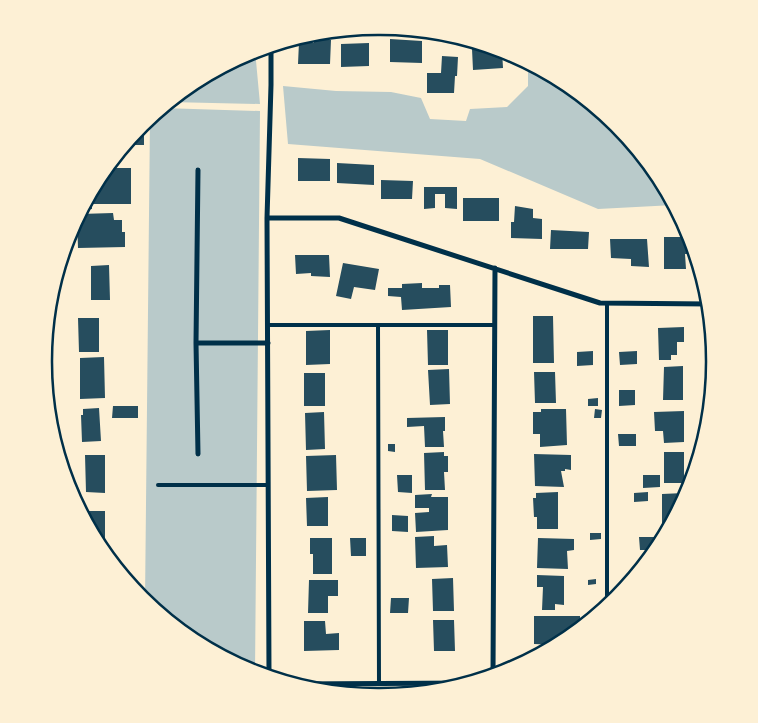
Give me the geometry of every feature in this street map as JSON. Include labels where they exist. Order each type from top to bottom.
[{"type":"street","points":[[269,669],[267,218],[270,54]]},
{"type":"street","points":[[198,170],[196,343],[198,454]]},
{"type":"street","points":[[267,218],[339,218],[600,303],[700,304]]},
{"type":"street","points":[[493,667],[495,268]]},
{"type":"street","points":[[196,343],[268,343]]},
{"type":"street","points":[[329,684],[433,683]]},
{"type":"lane","points":[[607,303],[608,594]]},
{"type":"lane","points":[[378,325],[379,684]]},
{"type":"lane","points":[[268,326],[495,325]]},
{"type":"lane","points":[[158,485],[268,485]]},
{"type":"shaded area","points":[[256,59],[260,104],[180,102],[216,79]]},
{"type":"shaded area","points":[[528,72],[578,102],[624,146],[650,180],[666,205],[598,209],[480,159],[288,144],[283,86],[336,91],[391,92],[421,98],[430,119],[466,121],[470,109],[507,107],[528,86]]},
{"type":"shaded area","points":[[173,108],[260,111],[255,663],[216,644],[180,621],[145,589],[150,129]]},
{"type":"building","points":[[390,39],[422,41],[422,63],[390,62]]},
{"type":"building","points":[[331,40],[330,64],[298,64],[299,45],[314,43],[315,41]]},
{"type":"building","points":[[369,43],[369,66],[341,67],[341,44]]},
{"type":"building","points":[[472,49],[503,59],[503,68],[473,70]]},
{"type":"building","points":[[442,56],[458,57],[454,93],[427,93],[427,73],[441,73]]},
{"type":"building","points":[[144,135],[144,145],[135,145]]},
{"type":"building","points":[[298,158],[330,159],[330,181],[298,181]]},
{"type":"building","points":[[337,163],[374,165],[374,185],[337,183]]},
{"type":"building","points":[[116,168],[131,168],[131,204],[93,204]]},
{"type":"building","points":[[381,180],[413,181],[412,199],[381,199]]},
{"type":"building","points":[[424,187],[457,187],[457,209],[445,208],[445,194],[435,194],[435,208],[424,209]]},
{"type":"building","points":[[463,198],[499,198],[499,221],[463,221]]},
{"type":"building","points":[[515,206],[533,209],[533,218],[542,219],[542,239],[511,238],[511,222],[514,222]]},
{"type":"building","points":[[113,213],[114,220],[122,220],[122,232],[125,232],[125,247],[78,248],[78,236],[88,214]]},
{"type":"building","points":[[551,230],[589,232],[588,249],[550,249]]},
{"type":"building","points":[[664,237],[681,237],[687,254],[685,254],[686,269],[664,269]]},
{"type":"building","points":[[610,239],[647,239],[649,267],[631,266],[631,259],[611,258]]},
{"type":"building","points":[[295,255],[329,255],[330,277],[311,276],[311,273],[296,274]]},
{"type":"building","points":[[343,263],[379,269],[375,290],[354,287],[351,299],[336,296]]},
{"type":"building","points":[[109,265],[110,300],[91,300],[91,266]]},
{"type":"building","points":[[422,283],[422,288],[439,288],[439,285],[450,285],[451,307],[402,310],[401,297],[388,296],[388,288],[402,288],[402,284]]},
{"type":"building","points":[[533,316],[553,316],[554,363],[533,363]]},
{"type":"building","points":[[78,318],[99,318],[99,352],[79,352]]},
{"type":"building","points":[[684,327],[684,342],[677,342],[677,355],[671,355],[671,360],[659,360],[658,328]]},
{"type":"building","points":[[330,330],[330,364],[306,365],[306,331]]},
{"type":"building","points":[[427,330],[448,330],[448,365],[428,365]]},
{"type":"building","points":[[593,351],[593,365],[577,366],[577,352]]},
{"type":"building","points":[[637,351],[637,364],[620,365],[619,352]]},
{"type":"building","points":[[104,357],[105,398],[80,399],[80,358]]},
{"type":"building","points":[[683,366],[683,400],[663,400],[664,367]]},
{"type":"building","points":[[449,369],[450,404],[430,405],[428,370]]},
{"type":"building","points":[[534,372],[555,372],[556,403],[535,403]]},
{"type":"building","points":[[304,373],[325,373],[325,406],[304,406]]},
{"type":"building","points":[[619,390],[635,390],[635,405],[619,406]]},
{"type":"building","points":[[598,398],[598,406],[588,406],[588,399]]},
{"type":"building","points":[[113,406],[138,406],[138,418],[112,418]]},
{"type":"building","points":[[99,408],[101,441],[82,442],[81,415],[83,415],[83,409]]},
{"type":"building","points":[[541,409],[566,409],[567,445],[540,447],[540,434],[533,434],[533,412],[541,412]]},
{"type":"building","points":[[595,409],[602,410],[601,418],[594,418]]},
{"type":"building","points":[[684,411],[684,442],[664,443],[663,431],[655,431],[654,412]]},
{"type":"building","points":[[324,412],[325,449],[306,450],[305,413]]},
{"type":"building","points":[[445,417],[445,431],[443,431],[444,447],[425,447],[424,426],[407,427],[407,418]]},
{"type":"building","points":[[618,434],[636,434],[636,446],[619,446]]},
{"type":"building","points":[[388,444],[395,444],[395,452],[388,451]]},
{"type":"building","points":[[444,452],[444,456],[448,456],[448,472],[444,472],[445,490],[425,490],[424,453]]},
{"type":"building","points":[[664,452],[684,452],[684,477],[682,483],[664,483]]},
{"type":"building","points":[[534,454],[571,455],[571,470],[565,469],[565,471],[561,471],[564,487],[535,486]]},
{"type":"building","points":[[85,455],[105,455],[105,493],[86,492]]},
{"type":"building","points":[[336,455],[337,490],[307,491],[306,456]]},
{"type":"building","points":[[397,475],[412,475],[412,493],[398,492]]},
{"type":"building","points":[[643,475],[660,475],[660,487],[643,488]]},
{"type":"building","points":[[558,492],[558,529],[537,529],[537,517],[534,517],[533,498],[536,498],[536,493]]},
{"type":"building","points":[[648,492],[648,501],[634,502],[634,493]]},
{"type":"building","points":[[678,493],[662,525],[662,494]]},
{"type":"building","points":[[432,494],[431,497],[448,497],[448,530],[416,532],[415,513],[429,512],[429,508],[415,508],[415,495]]},
{"type":"building","points":[[328,497],[328,526],[307,526],[306,498]]},
{"type":"building","points":[[89,511],[105,511],[105,538]]},
{"type":"building","points":[[392,515],[408,516],[408,532],[392,531]]},
{"type":"building","points":[[590,533],[601,533],[601,539],[590,540]]},
{"type":"building","points":[[434,536],[434,546],[447,545],[448,567],[416,568],[415,537]]},
{"type":"building","points":[[639,537],[654,537],[645,550],[640,550]]},
{"type":"building","points":[[310,538],[332,538],[332,574],[313,574],[313,554],[310,554]]},
{"type":"building","points":[[350,538],[366,538],[366,556],[351,556]]},
{"type":"building","points":[[538,538],[574,539],[574,550],[567,551],[568,569],[537,568]]},
{"type":"building","points":[[537,575],[564,576],[564,605],[555,604],[555,610],[542,610],[543,587],[537,587]]},
{"type":"building","points":[[453,578],[454,611],[433,611],[432,579]]},
{"type":"building","points":[[596,579],[596,584],[588,585],[588,580]]},
{"type":"building","points":[[309,580],[338,580],[338,596],[328,596],[328,613],[308,613]]},
{"type":"building","points":[[391,598],[409,598],[408,613],[390,613]]},
{"type":"building","points":[[534,616],[580,616],[578,621],[542,644],[534,644]]},
{"type":"building","points":[[433,620],[454,620],[455,651],[434,651]]},
{"type":"building","points":[[304,621],[325,621],[326,634],[339,633],[339,650],[304,651]]}]
